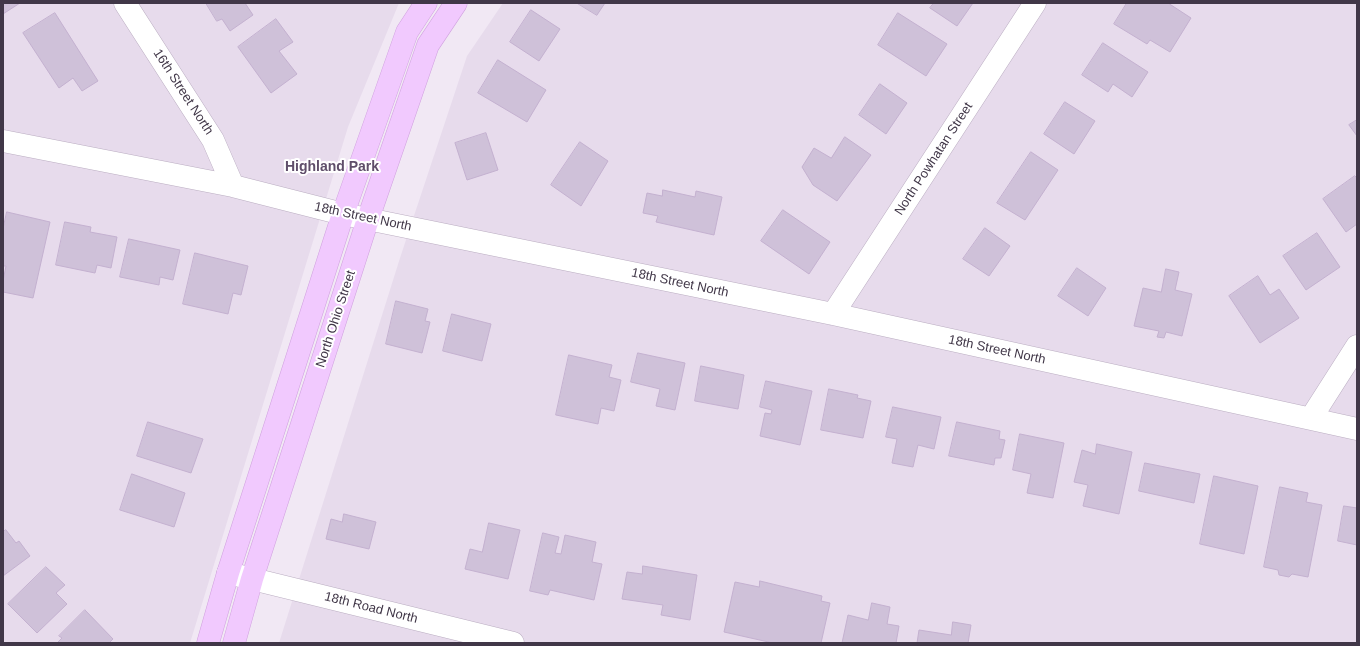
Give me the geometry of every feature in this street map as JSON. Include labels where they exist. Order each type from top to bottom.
[{"type":"street","name":"16th Street North","points":[[125,3],[213,140],[233,186]]},
{"type":"street","name":"North Ohio Street","points":[[208,643],[228,573],[343,214],[407,32],[426,3]]},
{"type":"street","name":"North Ohio Street","points":[[234,643],[252,579],[368,219],[428,45],[456,3]]},
{"type":"street","name":"North Powhatan Street","points":[[833,314],[1035,3]]},
{"type":"street","name":"18th Street North","points":[[3,141],[233,186],[343,214],[833,314],[1357,428]]},
{"type":"street","points":[[1311,418],[1357,346]]},
{"type":"street","name":"18th Road North","points":[[228,573],[513,643]]},
{"type":"shaded area","points":[[3,3],[399,3],[348,127],[190,643],[3,643]]},
{"type":"shaded area","points":[[503,3],[1357,3],[1357,643],[279,643],[400,258],[467,56]]},
{"type":"building","points":[[3,3],[20,3],[3,14]]},
{"type":"building","points":[[206,3],[245,3],[253,15],[230,31],[222,19],[217,21]]},
{"type":"building","points":[[577,3],[605,3],[597,15]]},
{"type":"building","points":[[934,3],[973,3],[957,26],[930,8]]},
{"type":"building","points":[[1127,3],[1168,3],[1191,18],[1170,52],[1150,40],[1147,44],[1114,24]]},
{"type":"building","points":[[531,10],[560,29],[539,61],[510,42]]},
{"type":"building","points":[[55,13],[98,81],[82,91],[73,78],[59,88],[23,33]]},
{"type":"building","points":[[898,13],[947,44],[926,76],[878,45]]},
{"type":"building","points":[[276,19],[293,42],[279,51],[297,74],[271,93],[238,47]]},
{"type":"building","points":[[1103,43],[1148,72],[1132,97],[1113,84],[1108,92],[1082,75]]},
{"type":"building","points":[[498,60],[546,90],[527,122],[478,93]]},
{"type":"building","points":[[880,84],[907,103],[886,134],[859,115]]},
{"type":"building","points":[[1065,102],[1095,121],[1074,154],[1044,134]]},
{"type":"building","points":[[1357,120],[1357,136],[1349,125]]},
{"type":"building","points":[[486,133],[498,170],[467,180],[455,143]]},
{"type":"building","points":[[845,137],[871,155],[837,201],[813,185],[802,167],[814,148],[831,158]]},
{"type":"building","points":[[580,142],[608,161],[581,206],[551,185]]},
{"type":"building","points":[[1031,152],[1058,170],[1025,220],[997,203]]},
{"type":"building","points":[[1355,176],[1357,178],[1357,224],[1346,232],[1323,199]]},
{"type":"building","points":[[663,190],[695,197],[696,191],[722,197],[714,235],[656,222],[658,216],[643,213],[647,193],[662,196]]},
{"type":"building","points":[[783,210],[830,242],[809,274],[761,241]]},
{"type":"building","points":[[7,212],[50,222],[33,298],[3,292],[3,281],[6,266],[3,266],[3,229]]},
{"type":"building","points":[[65,222],[91,227],[90,232],[117,237],[111,268],[97,265],[95,273],[56,265]]},
{"type":"building","points":[[985,228],[1010,246],[989,276],[963,259]]},
{"type":"building","points":[[1317,233],[1340,267],[1306,290],[1283,256]]},
{"type":"building","points":[[129,239],[180,250],[173,280],[160,277],[159,285],[120,277]]},
{"type":"building","points":[[195,253],[248,266],[241,295],[233,293],[228,314],[183,304]]},
{"type":"building","points":[[1077,268],[1106,288],[1088,316],[1058,296]]},
{"type":"building","points":[[1166,269],[1179,272],[1175,290],[1192,294],[1182,336],[1166,332],[1164,338],[1157,337],[1159,331],[1134,326],[1143,288],[1161,292]]},
{"type":"building","points":[[1258,276],[1270,295],[1279,289],[1299,318],[1260,343],[1229,296]]},
{"type":"building","points":[[396,301],[428,309],[425,321],[430,322],[422,353],[386,344]]},
{"type":"building","points":[[452,314],[491,324],[482,361],[443,351]]},
{"type":"building","points":[[638,353],[685,363],[675,410],[656,406],[660,389],[631,382]]},
{"type":"building","points":[[569,355],[612,365],[609,377],[621,380],[614,411],[601,408],[598,424],[556,415]]},
{"type":"building","points":[[701,366],[744,375],[738,409],[695,401]]},
{"type":"building","points":[[766,381],[812,391],[800,445],[760,436],[765,413],[771,414],[772,410],[760,407]]},
{"type":"building","points":[[829,389],[858,395],[857,398],[871,401],[863,438],[821,430]]},
{"type":"building","points":[[893,407],[941,417],[934,449],[918,445],[913,467],[892,463],[897,439],[886,437]]},
{"type":"building","points":[[148,422],[203,439],[191,473],[137,456]]},
{"type":"building","points":[[957,422],[1000,431],[999,439],[1005,440],[1001,458],[995,458],[994,465],[949,456]]},
{"type":"building","points":[[1020,434],[1064,443],[1053,498],[1027,493],[1031,474],[1013,470]]},
{"type":"building","points":[[1097,444],[1132,452],[1119,514],[1083,506],[1088,485],[1074,482],[1082,450],[1095,454]]},
{"type":"building","points":[[1145,463],[1200,474],[1194,503],[1139,491]]},
{"type":"building","points":[[132,474],[185,493],[174,527],[120,510]]},
{"type":"building","points":[[1214,476],[1258,486],[1244,554],[1200,544]]},
{"type":"building","points":[[1280,487],[1308,493],[1306,502],[1322,505],[1308,577],[1292,574],[1289,577],[1279,575],[1278,570],[1264,567]]},
{"type":"building","points":[[1344,506],[1357,508],[1357,545],[1338,541]]},
{"type":"building","points":[[344,514],[376,522],[369,549],[326,539],[331,519],[342,522]]},
{"type":"building","points":[[489,523],[520,530],[508,579],[465,569],[470,549],[482,552]]},
{"type":"building","points":[[6,530],[16,543],[19,541],[30,556],[3,576],[3,532]]},
{"type":"building","points":[[543,533],[559,537],[555,553],[561,554],[565,535],[596,542],[592,562],[602,564],[594,600],[550,590],[548,595],[530,591]]},
{"type":"building","points":[[643,566],[697,575],[690,620],[661,615],[663,605],[622,599],[627,572],[642,574]]},
{"type":"building","points":[[46,567],[65,585],[56,593],[67,604],[37,633],[8,604]]},
{"type":"building","points":[[760,581],[822,596],[821,601],[830,603],[821,643],[773,643],[724,632],[735,582],[759,587]]},
{"type":"building","points":[[872,603],[890,607],[887,624],[899,626],[896,643],[842,643],[848,615],[868,620]]},
{"type":"building","points":[[85,610],[113,639],[109,643],[57,643],[62,638],[59,636]]},
{"type":"building","points":[[953,622],[971,625],[968,643],[917,643],[919,630],[951,635]]},
{"type":"district","name":"Highland Park","points":[[332,167]]}]
